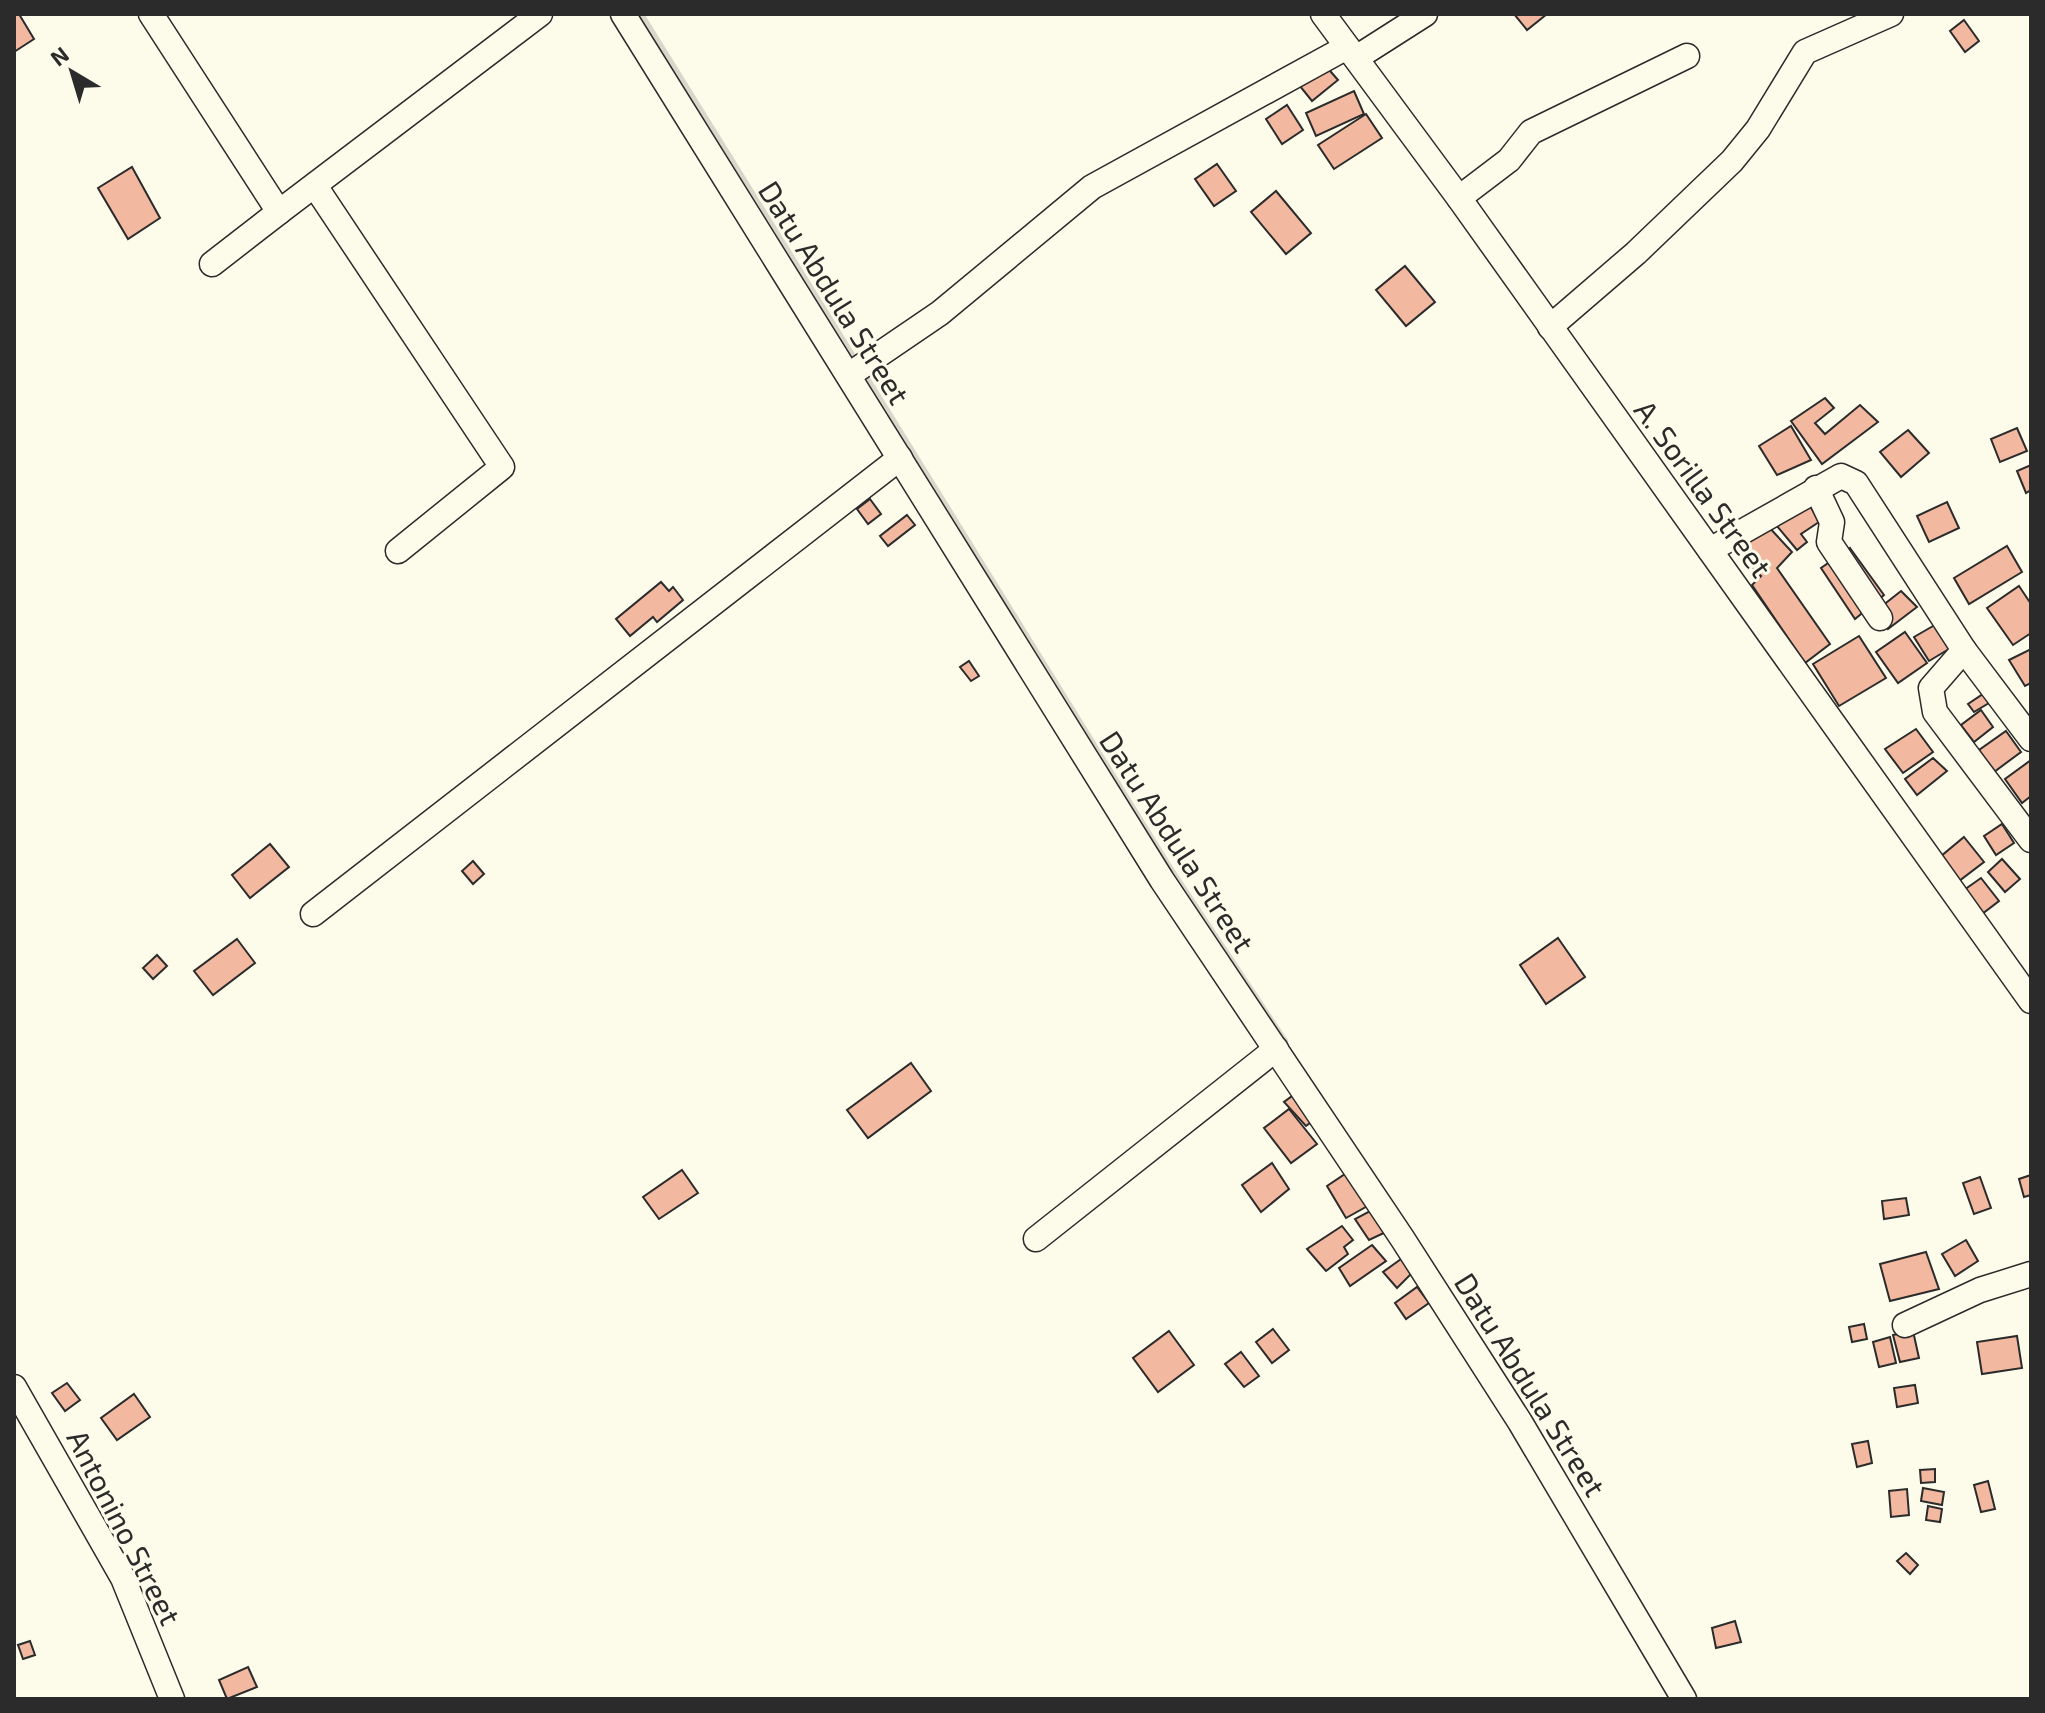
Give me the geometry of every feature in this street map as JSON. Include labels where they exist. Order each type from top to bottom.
[{"type":"street","points":[[151,14],[279,212]]},
{"type":"street","points":[[212,264],[540,14]]},
{"type":"street","name":"Datu Abdula Street","points":[[623,14],[1162,880],[1520,1422],[1684,1699]]},
{"type":"street","name":"A. Sorilla Street","points":[[1323,14],[1459,198],[2031,1001]]},
{"type":"street","points":[[849,375],[940,313],[1092,187],[1425,14]]},
{"type":"street","points":[[1550,327],[1636,253],[1732,161],[1758,129],[1805,52],[1891,14]]},
{"type":"street","points":[[1459,198],[1509,160],[1531,132],[1687,56]]},
{"type":"street","points":[[315,186],[502,467],[398,551]]},
{"type":"street","points":[[313,914],[900,458]]},
{"type":"street","points":[[1710,550],[1841,476],[1856,483],[1964,650],[2028,728]]},
{"type":"street","points":[[1816,488],[1832,522],[1829,542],[1880,618]]},
{"type":"street","points":[[1964,650],[1931,688],[1935,712],[2031,840]]},
{"type":"street","points":[[1036,1239],[1276,1049]]},
{"type":"street","points":[[1905,1325],[1980,1290],[2031,1274]]},
{"type":"street","name":"Antonino Street","points":[[14,1387],[123,1578],[172,1699]]},
{"type":"building","points":[[14,14],[19,14],[34,39],[14,52]]},
{"type":"building","points":[[1514,14],[1547,14],[1527,30]]},
{"type":"building","points":[[1964,20],[1979,41],[1965,52],[1950,31]]},
{"type":"building","points":[[1324,64],[1338,80],[1312,101],[1299,85]]},
{"type":"building","points":[[1354,91],[1364,114],[1316,136],[1306,113]]},
{"type":"building","points":[[1287,105],[1303,130],[1282,144],[1266,119]]},
{"type":"building","points":[[1366,114],[1382,138],[1334,169],[1318,145]]},
{"type":"building","points":[[1217,164],[1236,191],[1214,206],[1195,179]]},
{"type":"building","points":[[132,167],[160,218],[128,239],[98,188]]},
{"type":"building","points":[[1276,191],[1311,233],[1286,254],[1251,212]]},
{"type":"building","points":[[1405,266],[1435,302],[1406,326],[1376,290]]},
{"type":"building","points":[[1825,398],[1834,408],[1815,423],[1825,434],[1860,405],[1878,422],[1822,464],[1791,421]]},
{"type":"building","points":[[1791,426],[1811,460],[1777,475],[1759,446]]},
{"type":"building","points":[[2017,428],[2027,451],[2000,462],[1991,439]]},
{"type":"building","points":[[1908,430],[1929,453],[1901,477],[1880,452]]},
{"type":"building","points":[[2031,465],[2031,490],[2026,493],[2017,471]]},
{"type":"building","points":[[870,499],[881,514],[868,524],[857,509]]},
{"type":"building","points":[[1807,500],[1819,522],[1801,534],[1807,542],[1797,550],[1772,520]]},
{"type":"building","points":[[1947,502],[1959,528],[1929,542],[1917,516]]},
{"type":"building","points":[[907,515],[915,525],[888,546],[880,536]]},
{"type":"building","points":[[1766,524],[1792,552],[1777,568],[1830,644],[1805,663],[1752,585],[1761,576],[1736,553]]},
{"type":"building","points":[[2007,546],[2022,572],[1969,604],[1954,578]]},
{"type":"building","points":[[1850,548],[1884,595],[1855,619],[1821,568]]},
{"type":"building","points":[[661,582],[669,591],[673,587],[683,600],[657,622],[653,617],[630,636],[616,619]]},
{"type":"building","points":[[2019,586],[2031,604],[2031,633],[2013,645],[1987,608]]},
{"type":"building","points":[[1901,591],[1917,607],[1888,629],[1877,610]]},
{"type":"building","points":[[1940,622],[1954,646],[1929,661],[1914,637]]},
{"type":"building","points":[[1905,632],[1927,663],[1898,683],[1876,652]]},
{"type":"building","points":[[1859,636],[1886,678],[1839,706],[1813,664]]},
{"type":"building","points":[[2031,649],[2031,683],[2025,686],[2009,660]]},
{"type":"building","points":[[969,661],[979,676],[971,681],[960,667]]},
{"type":"building","points":[[1983,694],[1989,703],[1974,712],[1968,704]]},
{"type":"building","points":[[1981,710],[1993,727],[1974,742],[1961,725]]},
{"type":"building","points":[[1916,729],[1933,752],[1903,773],[1885,749]]},
{"type":"building","points":[[2006,731],[2021,752],[1994,772],[1979,750]]},
{"type":"building","points":[[1933,758],[1947,771],[1917,795],[1905,779]]},
{"type":"building","points":[[2031,760],[2031,796],[2022,803],[2005,779]]},
{"type":"building","points":[[2002,824],[2014,843],[1996,855],[1984,836]]},
{"type":"building","points":[[1964,837],[1984,862],[1959,881],[1940,857]]},
{"type":"building","points":[[270,844],[289,867],[250,898],[232,875]]},
{"type":"building","points":[[2002,859],[2020,879],[2005,892],[1988,872]]},
{"type":"building","points":[[473,861],[484,874],[473,884],[462,871]]},
{"type":"building","points":[[1981,878],[1999,901],[1982,914],[1964,890]]},
{"type":"building","points":[[1558,938],[1585,977],[1546,1004],[1520,965]]},
{"type":"building","points":[[237,939],[255,963],[213,995],[194,971]]},
{"type":"building","points":[[157,955],[167,966],[153,979],[143,968]]},
{"type":"building","points":[[911,1063],[931,1091],[868,1138],[847,1110]]},
{"type":"building","points":[[1299,1091],[1318,1117],[1306,1126],[1284,1102]]},
{"type":"building","points":[[1289,1109],[1317,1144],[1291,1163],[1264,1128]]},
{"type":"building","points":[[1272,1163],[1289,1189],[1261,1212],[1242,1185]]},
{"type":"building","points":[[682,1170],[698,1193],[659,1219],[643,1197]]},
{"type":"building","points":[[1351,1170],[1373,1203],[1346,1218],[1327,1186]]},
{"type":"building","points":[[2031,1175],[2031,1195],[2024,1197],[2019,1179]]},
{"type":"building","points":[[1980,1177],[1991,1208],[1974,1214],[1963,1183]]},
{"type":"building","points":[[1906,1198],[1909,1215],[1884,1219],[1882,1201]]},
{"type":"building","points":[[1372,1210],[1388,1231],[1369,1240],[1355,1219]]},
{"type":"building","points":[[1342,1226],[1353,1240],[1344,1247],[1348,1254],[1326,1271],[1307,1249]]},
{"type":"building","points":[[1966,1240],[1978,1261],[1955,1276],[1942,1254]]},
{"type":"building","points":[[1372,1245],[1386,1261],[1350,1286],[1339,1268]]},
{"type":"building","points":[[1926,1252],[1939,1289],[1890,1301],[1880,1264]]},
{"type":"building","points":[[1401,1259],[1412,1273],[1397,1288],[1383,1272]]},
{"type":"building","points":[[1417,1287],[1429,1303],[1406,1319],[1395,1303]]},
{"type":"building","points":[[1864,1324],[1867,1339],[1852,1342],[1849,1327]]},
{"type":"building","points":[[1273,1329],[1289,1350],[1272,1363],[1256,1342]]},
{"type":"building","points":[[1169,1331],[1194,1365],[1158,1392],[1133,1358]]},
{"type":"building","points":[[1913,1331],[1919,1358],[1900,1362],[1893,1335]]},
{"type":"building","points":[[2017,1336],[2022,1368],[1982,1374],[1977,1342]]},
{"type":"building","points":[[1890,1337],[1896,1363],[1879,1367],[1873,1342]]},
{"type":"building","points":[[1241,1352],[1259,1376],[1244,1387],[1225,1364]]},
{"type":"building","points":[[67,1383],[80,1400],[65,1411],[52,1393]]},
{"type":"building","points":[[1915,1385],[1918,1403],[1897,1407],[1894,1388]]},
{"type":"building","points":[[134,1394],[150,1417],[117,1440],[101,1418]]},
{"type":"building","points":[[1868,1441],[1872,1463],[1857,1467],[1852,1444]]},
{"type":"building","points":[[1935,1469],[1935,1482],[1921,1483],[1920,1470]]},
{"type":"building","points":[[1988,1481],[1995,1509],[1981,1512],[1974,1485]]},
{"type":"building","points":[[1923,1488],[1944,1492],[1942,1505],[1921,1501]]},
{"type":"building","points":[[1907,1489],[1909,1515],[1891,1517],[1889,1491]]},
{"type":"building","points":[[1928,1506],[1942,1509],[1940,1522],[1926,1520]]},
{"type":"building","points":[[1906,1553],[1918,1565],[1910,1574],[1897,1561]]},
{"type":"building","points":[[1735,1621],[1741,1642],[1716,1648],[1712,1628]]},
{"type":"building","points":[[30,1641],[35,1655],[23,1659],[18,1645]]},
{"type":"building","points":[[248,1667],[257,1687],[227,1699],[219,1680]]},
{"type":"waterway","points":[[641,14],[856,361]]},
{"type":"waterway","points":[[862,370],[1172,871],[1285,1041]]}]
